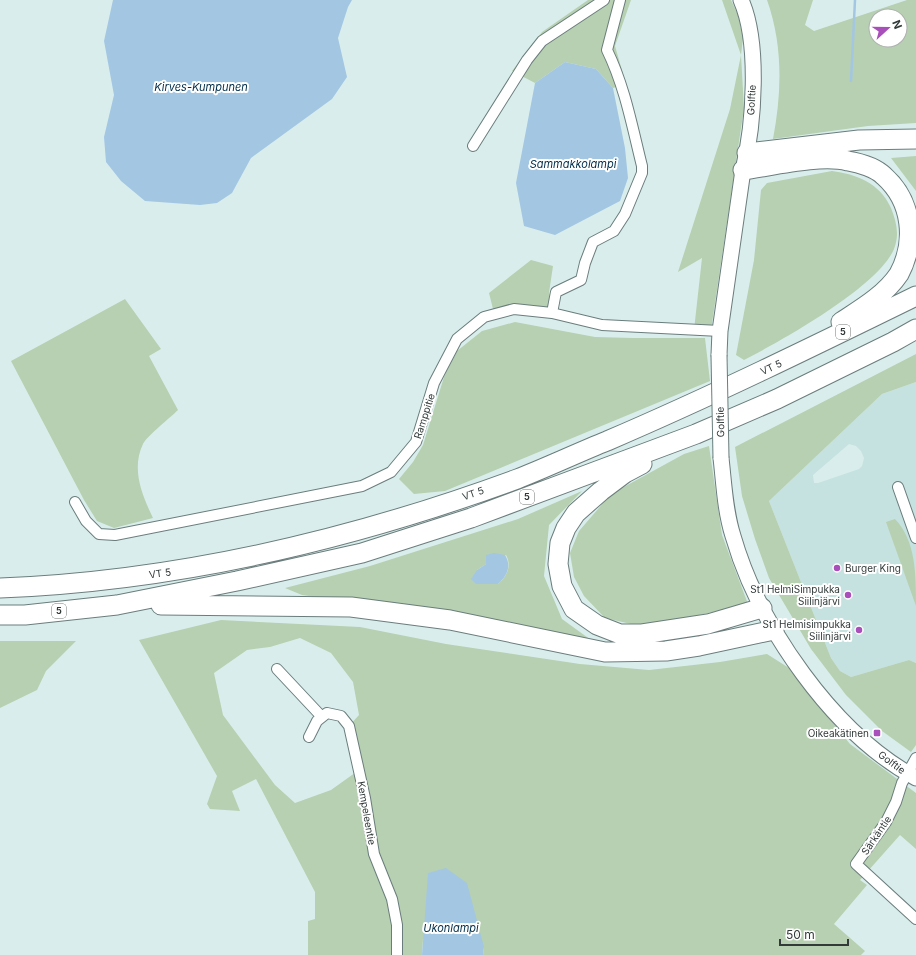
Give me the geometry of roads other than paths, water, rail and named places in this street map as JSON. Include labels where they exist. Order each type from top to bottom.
[{"type":"highway","points":[[745,162],[859,140],[916,139]]},
{"type":"highway","points":[[745,162],[830,159],[847,160],[866,166],[884,175],[897,190],[908,208],[911,222],[912,241],[906,259],[899,274],[882,293],[854,314],[769,368]]},
{"type":"highway","name":"VT 5","points":[[0,588],[99,581],[204,567],[310,544],[415,513],[519,478],[649,423],[769,368],[916,296]]},
{"type":"highway","name":"5","points":[[0,615],[25,615],[117,605],[237,581],[362,553],[471,518],[696,434],[777,399],[893,342],[916,329]]},
{"type":"highway","points":[[696,434],[625,473],[576,513],[560,543],[558,564],[562,586],[574,609],[597,625],[620,634],[642,634],[708,624],[762,608]]},
{"type":"highway","points":[[117,605],[351,607],[450,620],[605,652],[666,650],[699,646],[774,630]]},
{"type":"street","points":[[473,146],[527,60],[542,42],[604,0]]},
{"type":"street","points":[[552,313],[556,292],[581,280],[585,263],[593,242],[614,231],[625,214],[642,173],[642,166],[625,96],[617,70],[607,50],[620,0]]},
{"type":"street","name":"Golftie","points":[[741,0],[751,32],[753,92],[745,162],[720,331],[720,458],[732,535],[748,578],[762,608],[774,630],[816,690],[849,728],[890,762],[912,776]]},
{"type":"street","name":"Ramppitie","points":[[76,502],[86,521],[99,534],[115,535],[362,486],[391,472],[416,442],[434,383],[457,339],[484,317],[494,313],[514,308],[552,313],[602,325],[720,331]]},
{"type":"street","points":[[898,487],[916,538]]},
{"type":"street","points":[[277,669],[322,717],[309,737]]},
{"type":"street","name":"Kempeleentie","points":[[322,717],[327,713],[341,716],[349,726],[365,798],[374,854],[392,899],[397,924],[397,955]]},
{"type":"street","points":[[912,776],[916,758]]},
{"type":"street","name":"Särkäntie","points":[[912,776],[886,822],[856,864],[916,919]]},
{"type":"water","name":"Kirves-Kumpunen","points":[[113,0],[352,0],[348,7],[338,38],[347,77],[332,99],[251,158],[232,193],[217,203],[200,205],[145,201],[121,181],[106,162],[104,137],[114,95],[104,41]]},
{"type":"water","name":"Sammakkolampi","points":[[565,62],[596,69],[613,88],[625,148],[628,178],[620,201],[555,235],[524,226],[516,183],[535,83]]},
{"type":"water","points":[[494,553],[505,555],[507,559],[508,571],[504,578],[498,584],[476,584],[471,579],[477,570],[486,564],[486,555]]},
{"type":"water","name":"Ukonlampi","points":[[446,868],[467,883],[484,947],[483,955],[422,955],[428,873]]},
{"type":"waterway","points":[[851,81],[855,0]]},
{"type":"place","name":"Burger King","points":[[837,568]]},
{"type":"place","name":"St1 HelmiSimpukka Siilinjärvi","points":[[848,595]]},
{"type":"place","name":"St1 Helmisimpukka Siilinjärvi","points":[[859,630]]},
{"type":"place","name":"Oikeakätinen","points":[[877,733]]}]
